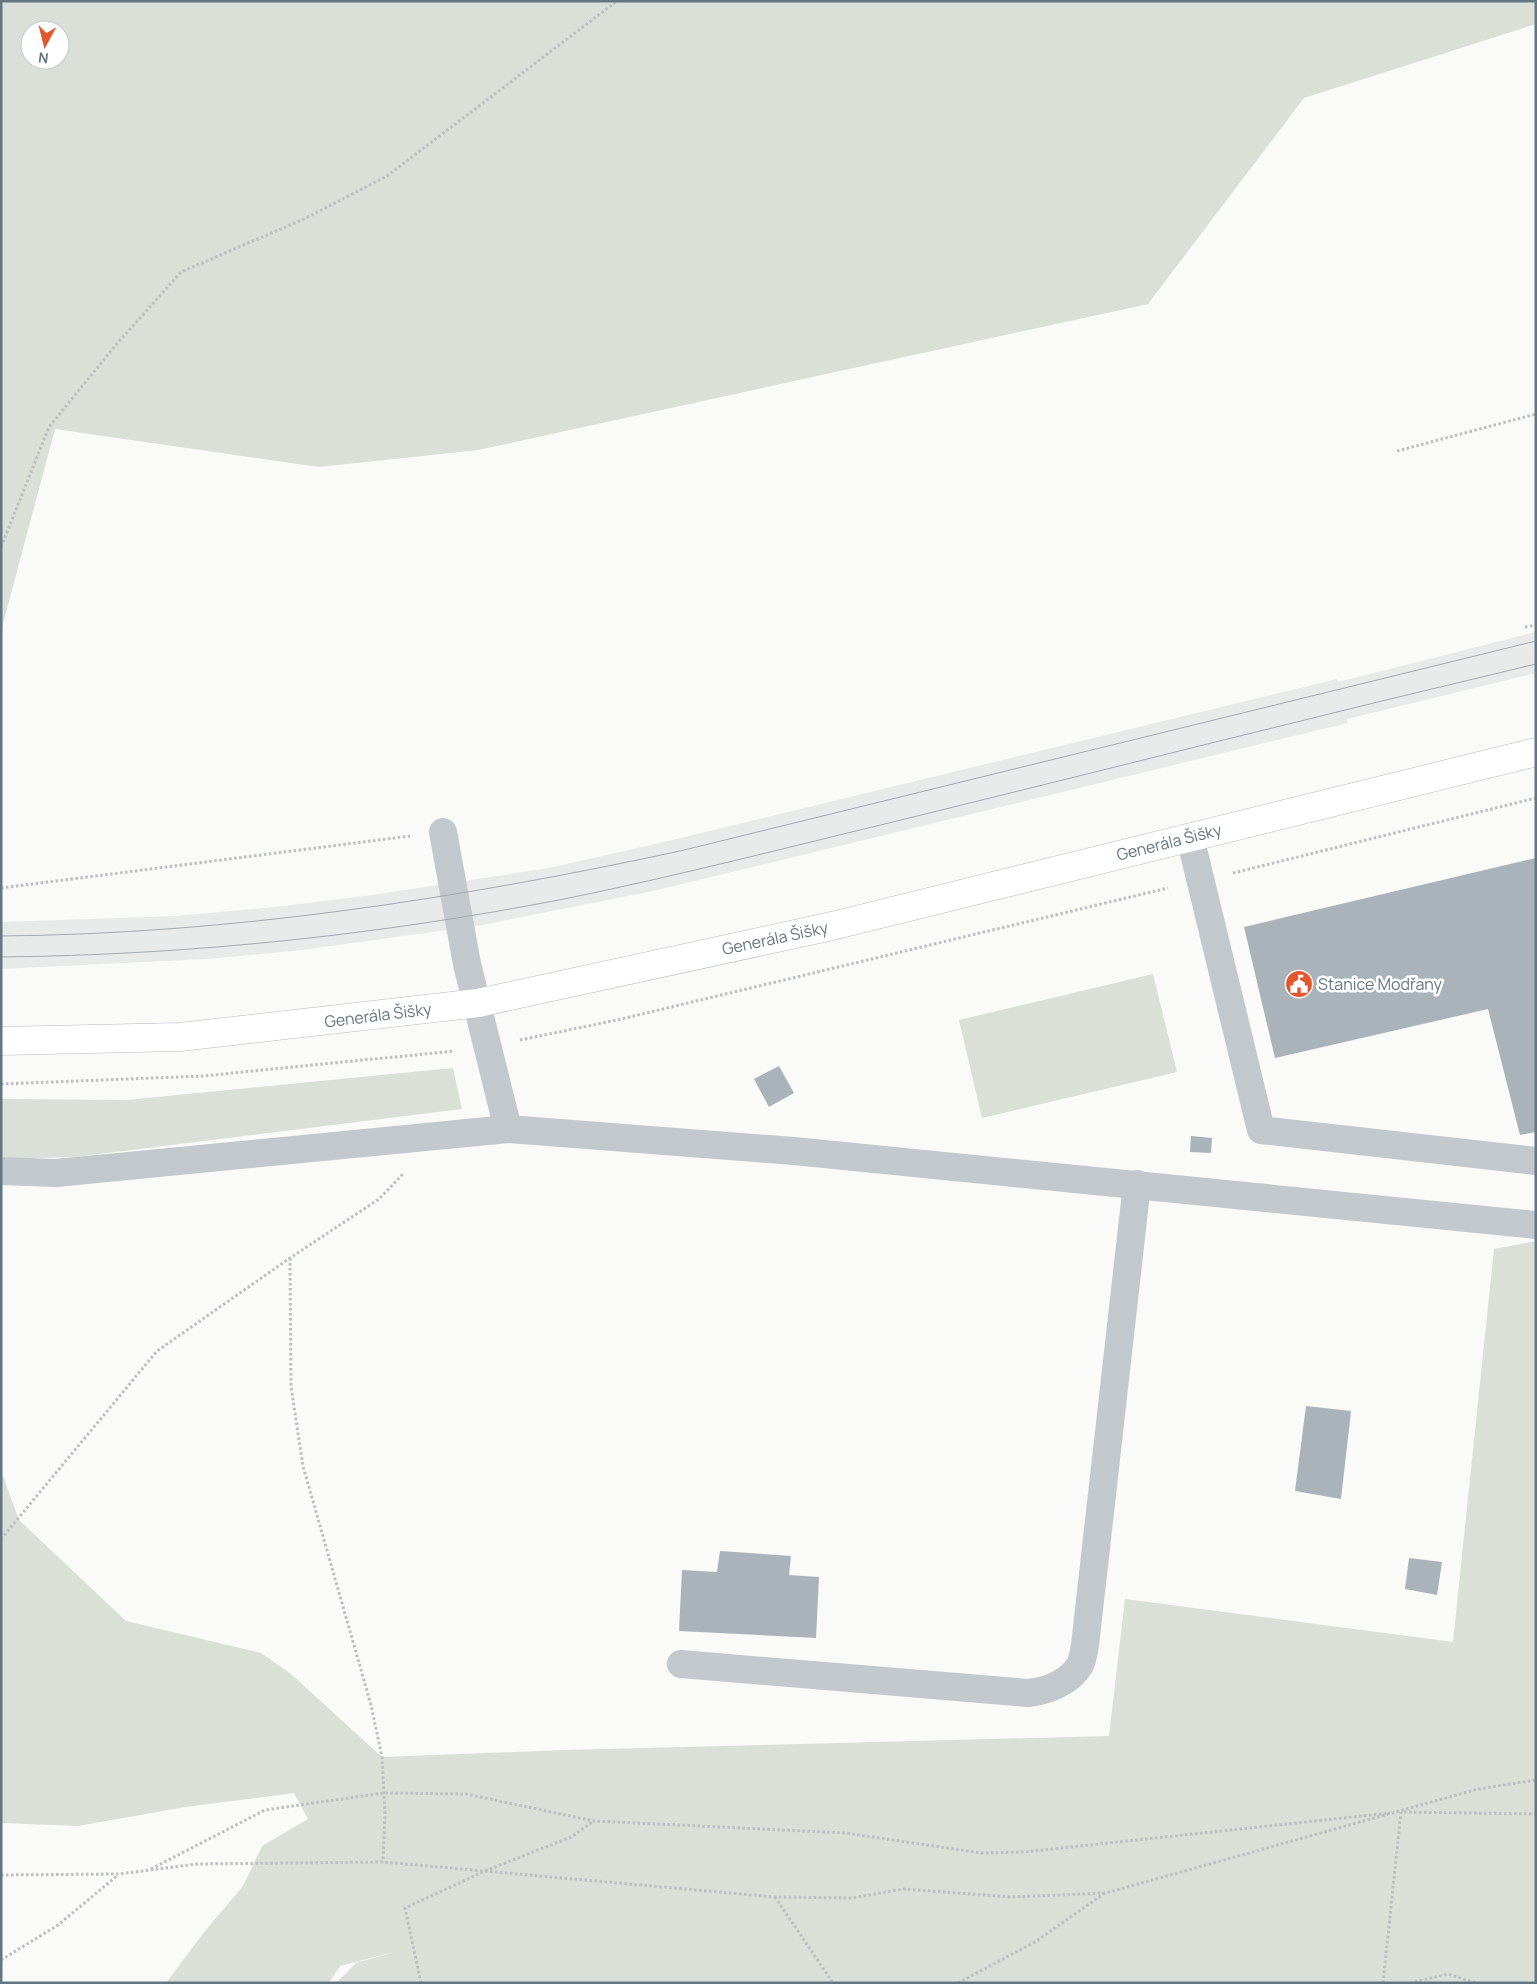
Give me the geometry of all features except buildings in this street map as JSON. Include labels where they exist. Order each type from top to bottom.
[{"type":"main road","name":"Generála Šišky","points":[[1,1041],[180,1037],[478,1003],[832,926],[1536,752]]},
{"type":"lane","points":[[444,832],[468,964],[508,1129]]},
{"type":"lane","points":[[1190,837],[1261,1130],[1536,1161]]},
{"type":"lane","points":[[1,1171],[56,1173],[508,1129],[794,1151],[1536,1225]]},
{"type":"lane","points":[[681,1664],[1028,1693],[1047,1691],[1065,1680],[1080,1665],[1085,1645],[1137,1184]]},
{"type":"path","points":[[1,547],[49,427],[115,346],[181,272],[304,219],[387,176],[617,1]]},
{"type":"path","points":[[1397,451],[1536,414]]},
{"type":"path","points":[[1525,627],[1536,625]]},
{"type":"path","points":[[1,888],[444,832]]},
{"type":"path","points":[[1,1539],[157,1351],[290,1258],[379,1199],[437,1137]]},
{"type":"path","points":[[290,1258],[291,1387],[303,1466],[371,1705],[382,1757],[384,1793],[383,1862]]},
{"type":"path","points":[[1,1875],[119,1874],[206,1864],[383,1862],[775,1897],[852,1898],[903,1889],[1011,1897],[1106,1893],[1478,1789],[1536,1780]]},
{"type":"path","points":[[149,1870],[265,1810],[384,1793],[466,1794],[594,1821],[845,1833],[981,1853],[1024,1852],[1401,1812],[1536,1814]]},
{"type":"path","points":[[1382,1983],[1401,1812]]},
{"type":"path","points":[[421,1983],[405,1908],[485,1871],[571,1837],[594,1821]]},
{"type":"path","points":[[1,1960],[58,1925],[119,1874]]},
{"type":"path","points":[[958,1983],[1035,1942],[1106,1893]]},
{"type":"path","points":[[775,1897],[833,1983]]},
{"type":"path","points":[[1410,1983],[1448,1974],[1476,1983]]},
{"type":"shaded area","points":[[1,1],[1536,1],[1536,24],[1304,98],[1148,304],[478,450],[319,467],[55,429],[1,631]]},
{"type":"shaded area","points":[[1536,632],[1536,673],[1347,719],[1348,723],[653,891],[477,926],[294,951],[206,959],[1,969],[1,922],[176,916],[275,907],[372,895],[549,868],[660,843],[1337,679],[1338,682]]},
{"type":"shaded area","points":[[1153,974],[1177,1072],[982,1118],[959,1020]]},
{"type":"shaded area","points":[[453,1068],[462,1109],[76,1157],[1,1159],[1,1099],[127,1100]]},
{"type":"shaded area","points":[[1536,1241],[1536,1983],[336,1983],[356,1963],[398,1951],[340,1966],[329,1983],[166,1983],[205,1931],[243,1886],[262,1846],[308,1819],[294,1793],[185,1807],[78,1826],[1,1823],[1,1471],[19,1520],[126,1621],[261,1653],[291,1674],[382,1757],[565,1750],[1109,1736],[1125,1599],[1453,1642],[1494,1249]]},
{"type":"tram line","points":[[1,936],[87,934],[258,921],[428,898],[596,868],[680,851],[1536,641]]},
{"type":"tram line","points":[[1,957],[143,952],[284,941],[425,923],[564,899],[733,861],[1536,664]]},
{"type":"place","name":"Stanice Modřany","points":[[1299,984]]}]
